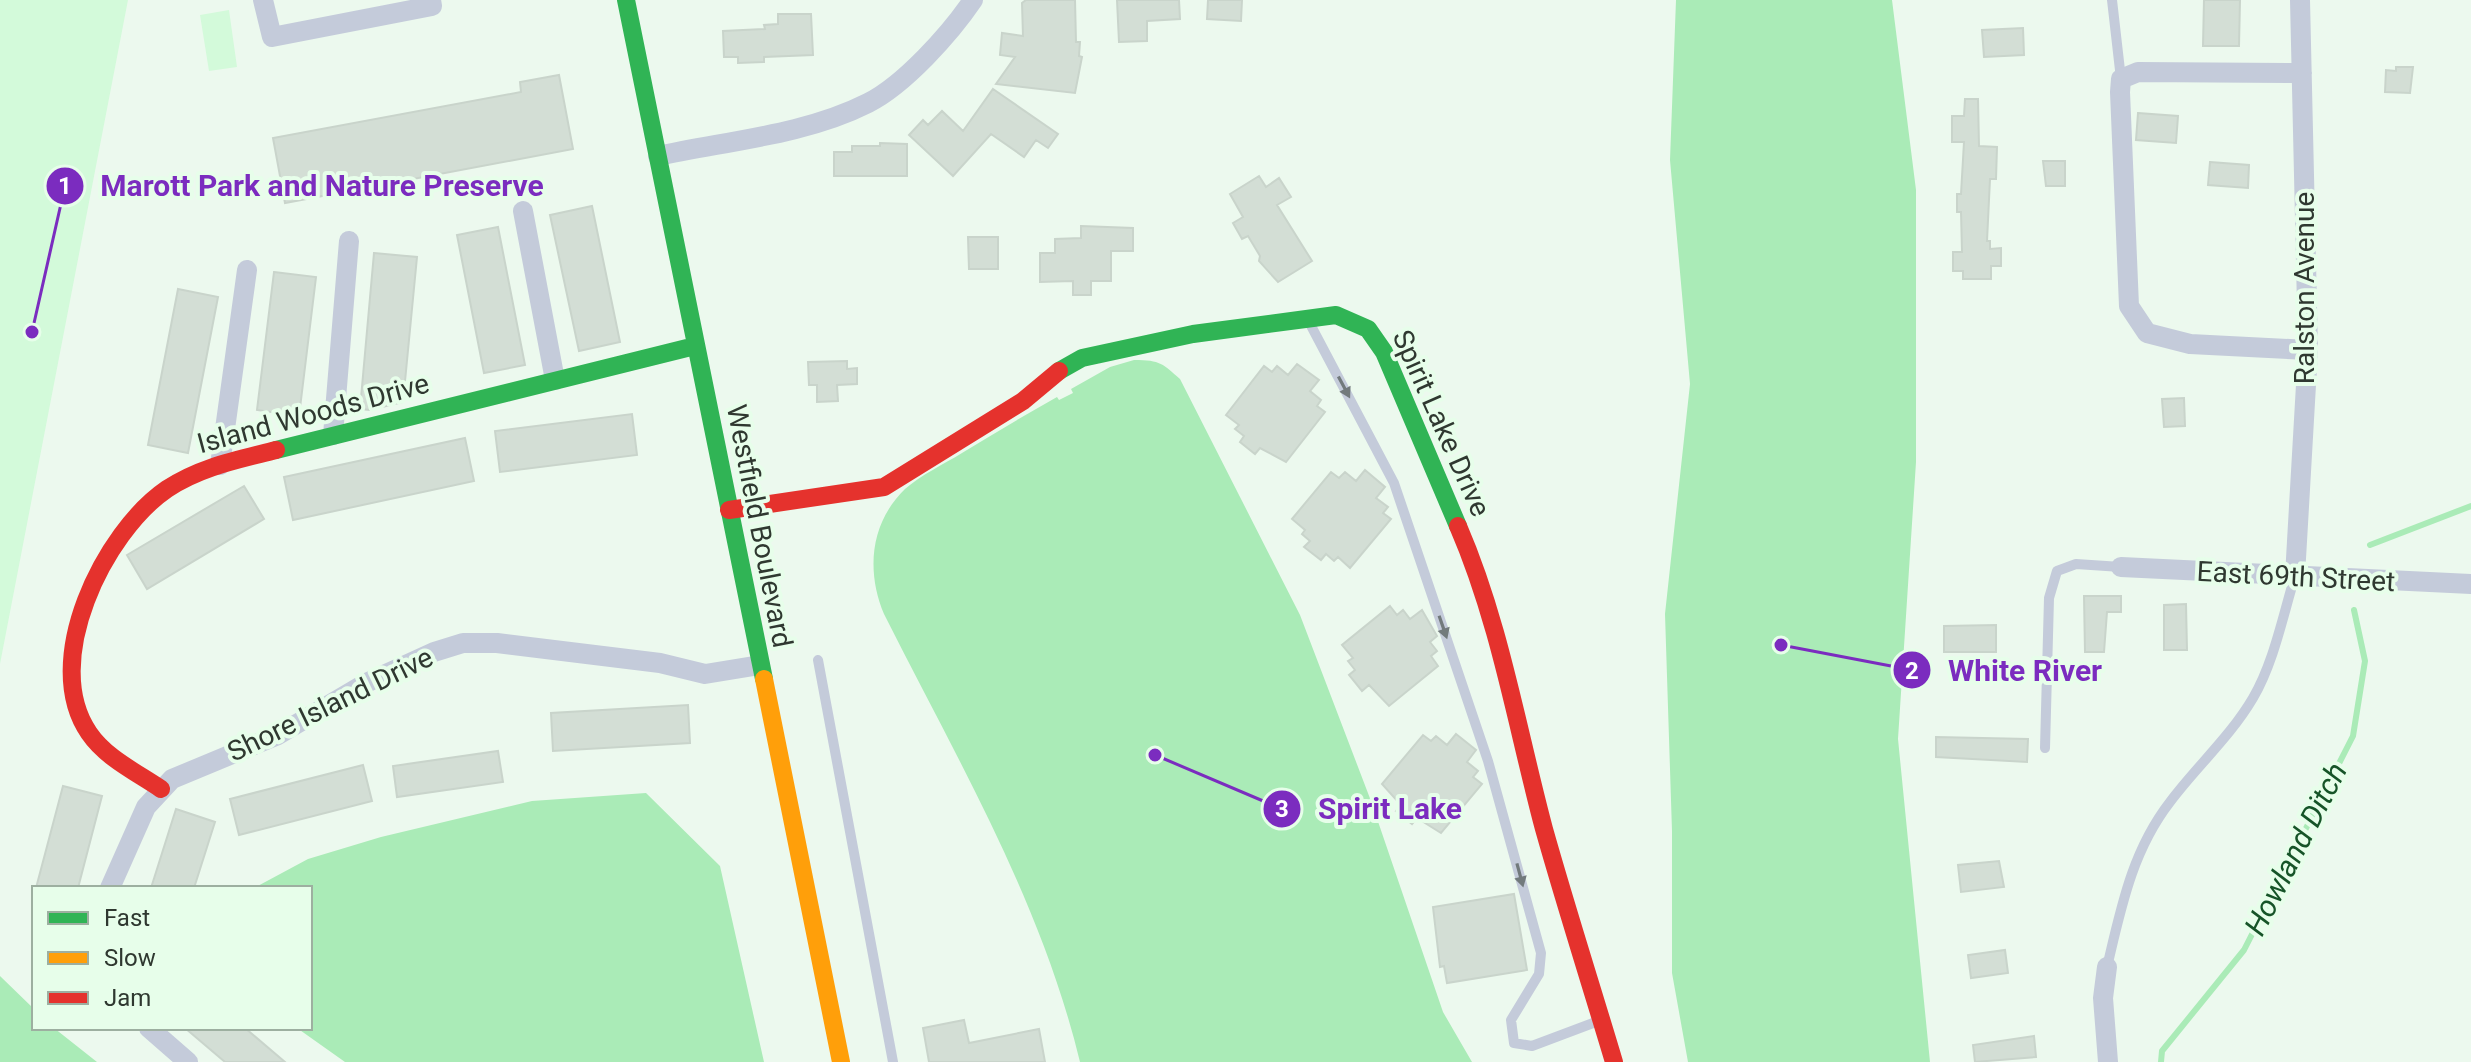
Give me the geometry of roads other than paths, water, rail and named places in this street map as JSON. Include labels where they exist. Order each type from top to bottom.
[{"type":"street","points":[[263,0],[272,37],[432,6],[431,0]]},
{"type":"street","name":"Westfield Boulevard","points":[[626,0],[841,1062]]},
{"type":"street","points":[[658,156],[808,125],[869,103],[930,54],[973,0]]},
{"type":"street","name":"Ralston Avenue","points":[[2295,576],[2308,350],[2300,0]]},
{"type":"street","points":[[2302,73],[2138,72],[2121,79],[2129,306],[2147,333],[2190,344],[2308,350]]},
{"type":"street","points":[[523,211],[555,380]]},
{"type":"street","points":[[333,435],[349,241]]},
{"type":"street","points":[[220,465],[247,270]]},
{"type":"street","name":"Spirit Lake Drive","points":[[729,510],[884,487],[1023,401],[1057,372],[1082,358],[1193,334],[1307,318],[1347,317],[1372,334],[1384,352],[1471,556],[1516,709],[1544,828],[1614,1062]]},
{"type":"street","name":"Island Woods Drive","points":[[161,789],[113,757],[84,727],[74,684],[78,630],[100,568],[135,516],[177,482],[220,465],[695,346]]},
{"type":"street","name":"East 69th Street","points":[[2121,567],[2471,584]]},
{"type":"street","name":"Shore Island Drive","points":[[111,886],[146,807],[179,774],[278,735],[377,677],[463,643],[497,643],[660,663],[705,674],[760,665]]},
{"type":"street","points":[[2107,967],[2103,998],[2108,1062]]},
{"type":"street","points":[[151,1030],[188,1062]]},
{"type":"lane","points":[[2112,0],[2121,79]]},
{"type":"lane","points":[[1307,318],[1394,483],[1492,776],[1541,953],[1539,974],[1511,1020],[1514,1043],[1532,1046],[1601,1020]]},
{"type":"lane","points":[[2045,748],[2049,598],[2057,571],[2076,564],[2121,567]]},
{"type":"lane","points":[[2107,967],[2126,886],[2143,844],[2170,802],[2224,741],[2255,695],[2295,576]]},
{"type":"lane","points":[[818,660],[893,1062]]},
{"type":"waterway","name":"Howland Ditch","points":[[2370,545],[2471,506]]},
{"type":"waterway","name":"Howland Ditch","points":[[2161,1062],[2162,1051],[2244,950],[2353,736],[2365,661],[2354,610]]},
{"type":"place","name":"Marott Park and Nature Preserve","points":[[32,332]]},
{"type":"place","name":"White River","points":[[1781,645]]},
{"type":"place","name":"Spirit Lake","points":[[1155,755]]}]
